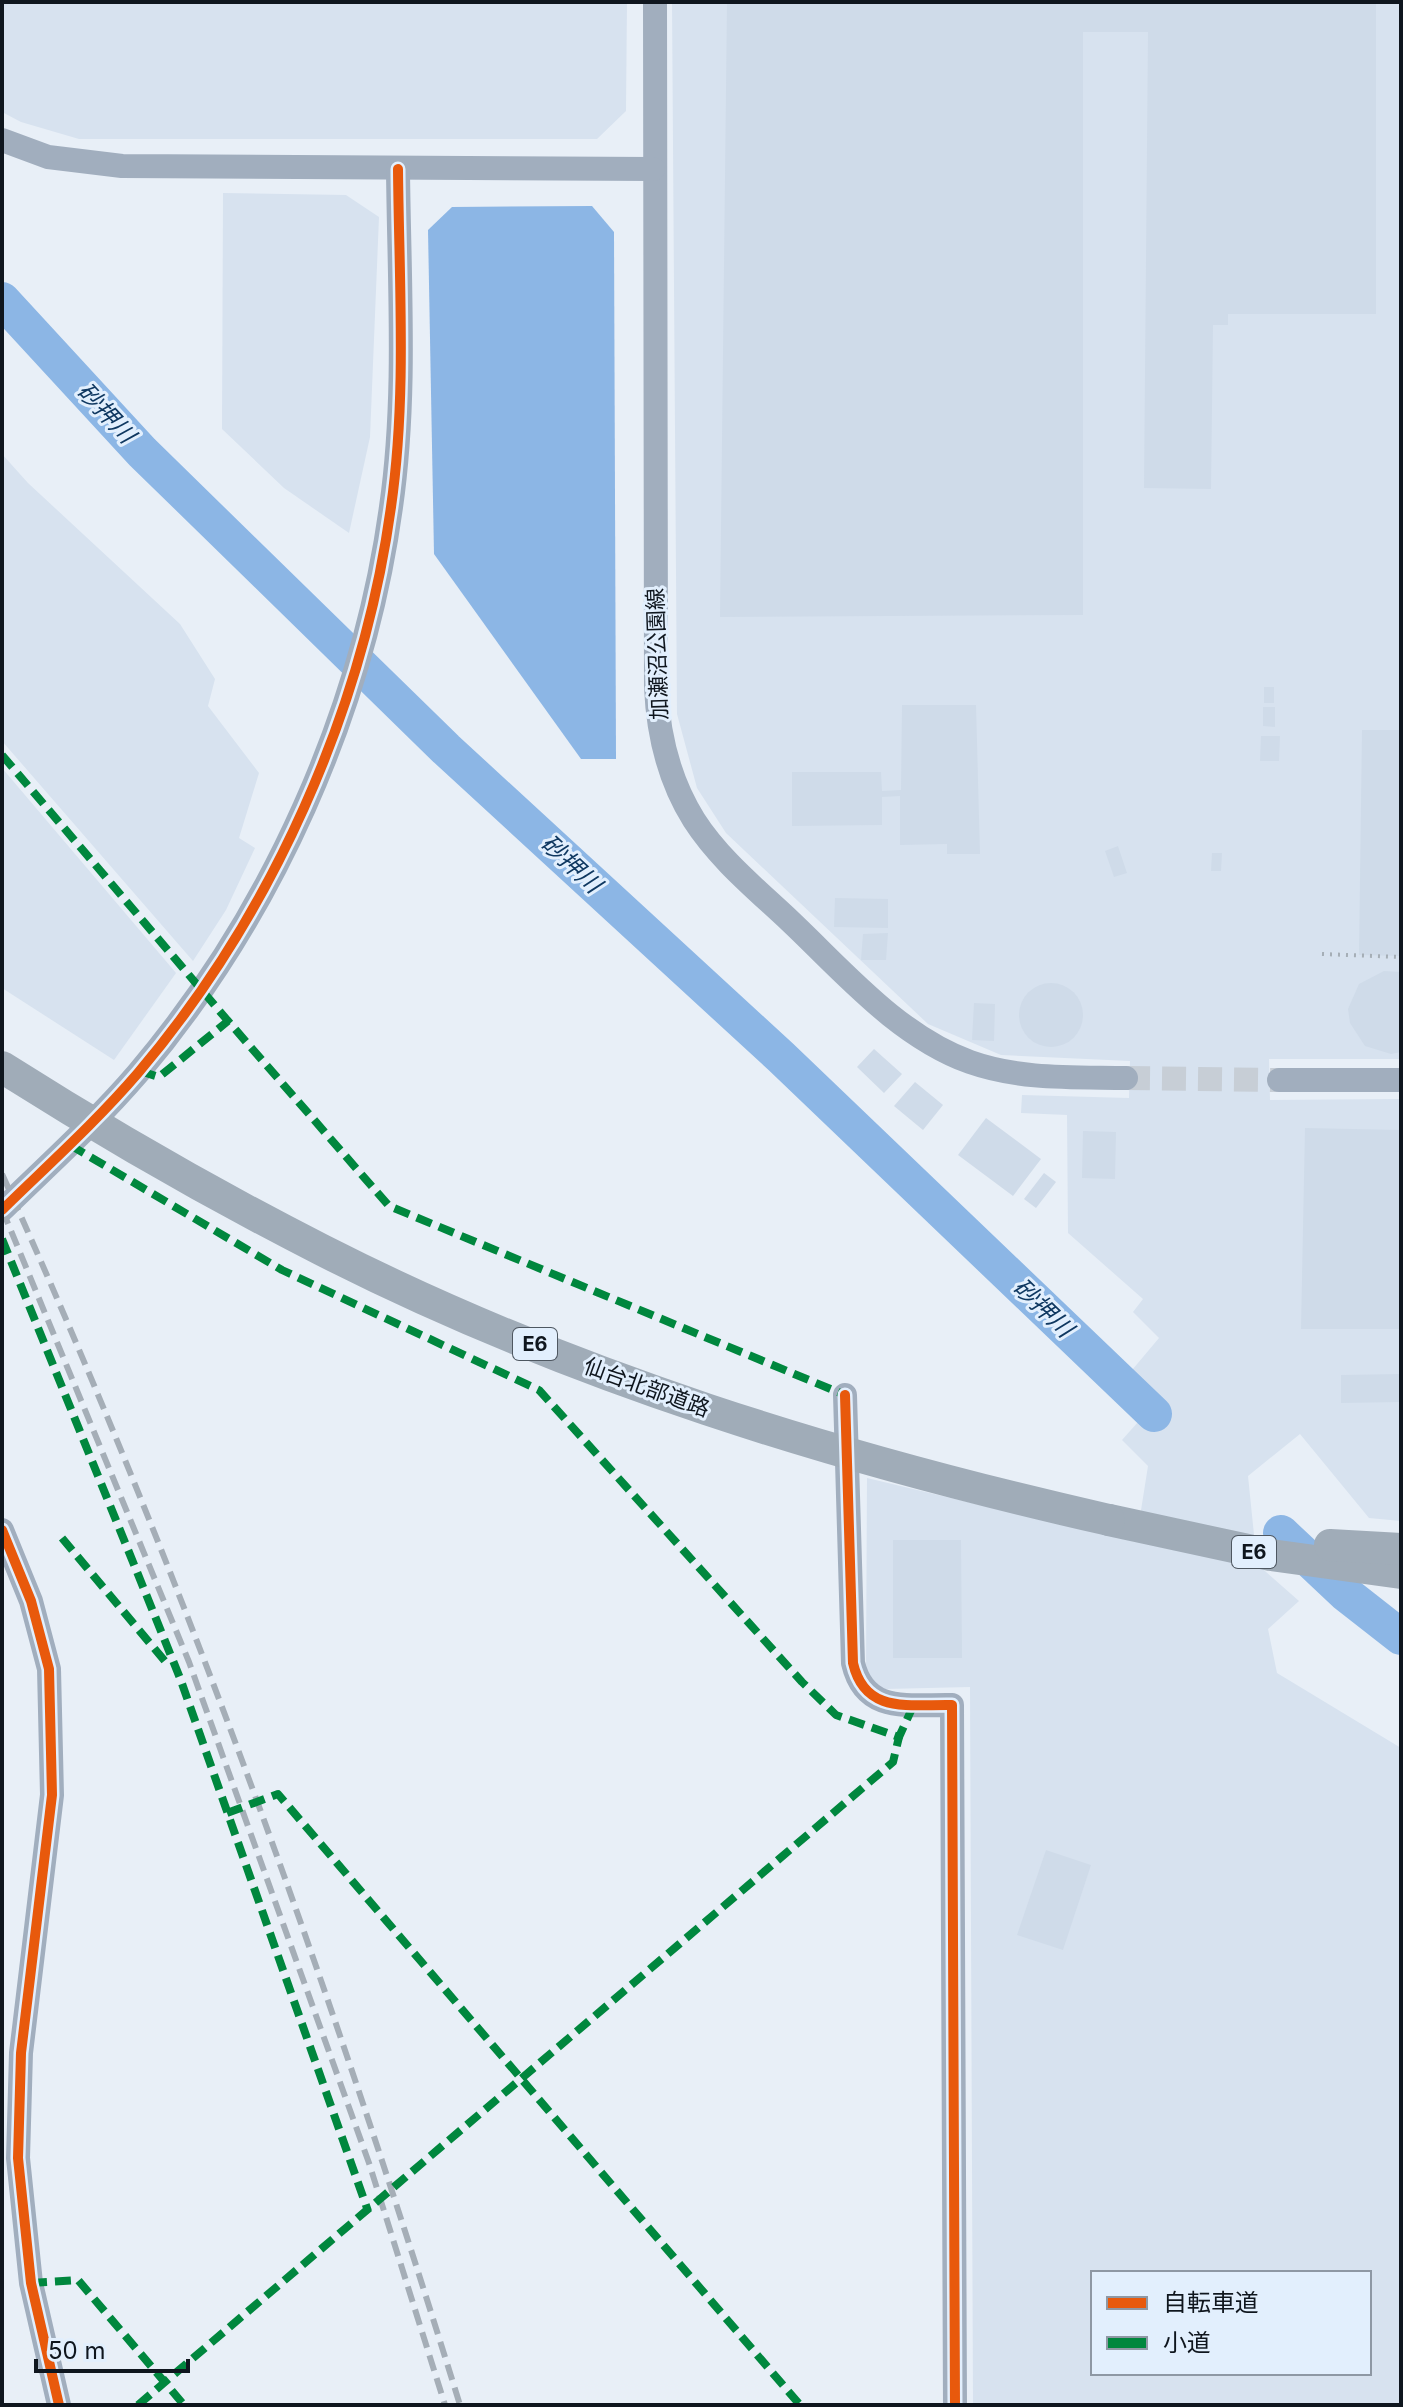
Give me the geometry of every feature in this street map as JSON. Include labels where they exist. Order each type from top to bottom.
[{"type":"highway","name":"仙台北部道路","points":[[2,1067],[126,1145],[324,1251],[493,1327],[594,1368],[796,1438],[1012,1498],[1271,1555],[1401,1573]]},
{"type":"highway","name":"仙台北部道路","points":[[1109,1520],[1270,1541],[1401,1549]]},
{"type":"street","name":"加瀬沼公園線","points":[[655,2],[656,687],[659,730],[681,797],[723,857],[873,1000],[927,1041],[969,1061],[1018,1076],[1126,1078]]},
{"type":"street","points":[[2,140],[48,157],[122,166],[653,169]]},
{"type":"street","points":[[2,1210],[114,1100],[201,990],[260,896],[334,733],[370,620],[391,505],[399,425],[398,169]]},
{"type":"street","points":[[1279,1080],[1401,1080]]},
{"type":"street","points":[[845,1395],[853,1663],[857,1683],[870,1696],[893,1704],[952,1705],[955,2405]]},
{"type":"street","points":[[2,1530],[31,1601],[49,1669],[52,1795],[21,2053],[18,2158],[31,2283],[59,2405]]},
{"type":"path","points":[[1322,954],[1401,957]]},
{"type":"shaded area","points":[[2,2],[627,2],[626,111],[597,139],[79,139],[21,122],[2,112]]},
{"type":"shaded area","points":[[672,2],[1401,2],[1401,1059],[1269,1059],[1270,1100],[1401,1099],[1401,1521],[1369,1518],[1300,1434],[1248,1476],[1257,1564],[1299,1601],[1268,1629],[1277,1673],[1401,1748],[1401,2405],[973,2405],[970,1687],[885,1689],[873,1683],[866,1670],[867,1478],[1136,1542],[1148,1466],[1122,1440],[1154,1404],[1127,1376],[1159,1338],[1133,1312],[1143,1299],[1068,1233],[1067,1115],[1021,1113],[1022,1095],[1129,1098],[1130,1061],[1001,1055],[928,1024],[726,833],[697,788],[677,714]]},
{"type":"shaded area","points":[[223,193],[346,195],[379,217],[370,437],[349,533],[284,488],[222,429]]},
{"type":"shaded area","points":[[2,454],[28,483],[180,624],[215,679],[208,706],[259,773],[239,838],[255,848],[226,910],[193,961],[2,741]]},
{"type":"shaded area","points":[[2,768],[176,973],[114,1060],[2,988]]},
{"type":"water","points":[[592,206],[614,232],[616,759],[581,759],[434,554],[428,230],[452,207]]},
{"type":"building","points":[[727,2],[1376,2],[1376,314],[1228,314],[1228,325],[1213,325],[1211,489],[1144,488],[1148,32],[1083,32],[1083,615],[720,617]]},
{"type":"building","points":[[1264,687],[1274,687],[1274,703],[1264,703]]},
{"type":"building","points":[[902,705],[976,705],[980,854],[947,854],[947,844],[900,845],[900,796],[882,797],[882,825],[792,826],[792,772],[881,772],[882,791],[901,790]]},
{"type":"building","points":[[1263,707],[1275,707],[1275,727],[1263,726]]},
{"type":"building","points":[[1362,730],[1401,730],[1401,956],[1359,955]]},
{"type":"building","points":[[1261,736],[1280,736],[1279,761],[1260,761]]},
{"type":"building","points":[[1118,846],[1127,873],[1114,877],[1105,851]]},
{"type":"building","points":[[1212,853],[1222,853],[1221,871],[1211,871]]},
{"type":"building","points":[[835,898],[888,899],[888,928],[834,927]]},
{"type":"building","points":[[888,933],[886,960],[861,960],[863,934]]},
{"type":"building","points":[[1384,971],[1401,972],[1401,1052],[1391,1054],[1365,1046],[1350,1023],[1348,1009],[1359,984]]},
{"type":"building","points":[[1051,983],[1069,989],[1077,997],[1083,1015],[1077,1033],[1069,1041],[1051,1047],[1033,1041],[1025,1033],[1019,1015],[1025,997],[1033,989]]},
{"type":"building","points":[[974,1003],[995,1004],[994,1041],[972,1040]]},
{"type":"building","points":[[874,1049],[902,1074],[884,1093],[857,1067]]},
{"type":"building","points":[[915,1082],[943,1105],[923,1130],[894,1106]]},
{"type":"building","points":[[986,1118],[1041,1159],[1013,1196],[958,1155]]},
{"type":"building","points":[[1305,1128],[1401,1130],[1401,1329],[1301,1329]]},
{"type":"building","points":[[1083,1131],[1116,1132],[1115,1179],[1082,1178]]},
{"type":"building","points":[[1044,1173],[1056,1182],[1036,1208],[1024,1199]]},
{"type":"building","points":[[1401,1374],[1401,1402],[1341,1403],[1341,1375]]},
{"type":"building","points":[[893,1540],[961,1540],[962,1658],[893,1658]]},
{"type":"building","points":[[1046,1850],[1091,1865],[1063,1950],[1017,1935]]},
{"type":"waterway","name":"砂押川","points":[[2,300],[142,452],[446,749],[781,1057],[1154,1414]]},
{"type":"waterway","name":"砂押川","points":[[1281,1533],[1346,1594],[1401,1637]]},
{"type":"tunnel","points":[[1126,1078],[1279,1080]]},
{"type":"railway","points":[[2,1174],[131,1476],[250,1782],[359,2093],[460,2405]]},
{"type":"railway","points":[[2,1209],[189,1662],[369,2163],[445,2405]]},
{"type":"marked path","points":[[2,755],[228,1021]]},
{"type":"marked path","points":[[140,1071],[159,1077],[228,1021],[389,1206],[845,1395]]},
{"type":"marked path","points":[[70,1145],[282,1270],[539,1390],[802,1682],[836,1715],[899,1737],[914,1704]]},
{"type":"marked path","points":[[2,1239],[180,1678],[368,2211]]},
{"type":"marked path","points":[[62,1538],[169,1666]]},
{"type":"marked path","points":[[138,2405],[893,1762],[899,1737]]},
{"type":"marked path","points":[[227,1813],[278,1794],[800,2405]]},
{"type":"marked path","points":[[31,2283],[78,2280],[184,2405]]},
{"type":"cycle path","points":[[2,1210],[122,1091],[186,1012],[230,947],[270,878],[334,734],[378,583],[396,465],[401,338],[398,169]]},
{"type":"cycle path","points":[[845,1395],[853,1663],[859,1680],[879,1699],[905,1705],[952,1705],[955,2405]]},
{"type":"cycle path","points":[[2,1530],[31,1601],[49,1669],[52,1795],[21,2053],[18,2158],[31,2283],[59,2405]]}]
